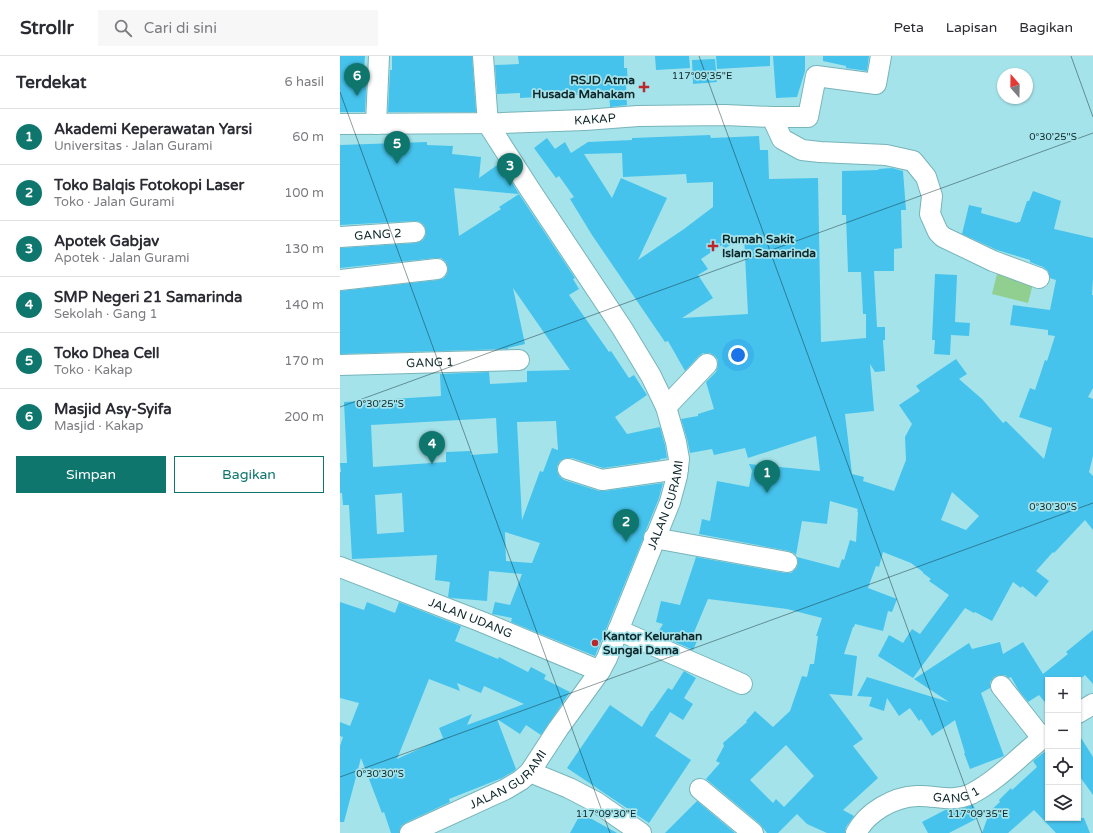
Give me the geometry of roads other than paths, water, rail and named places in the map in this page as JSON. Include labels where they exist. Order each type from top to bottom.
[{"type":"street","points":[[376,124],[380,56]]},
{"type":"street","points":[[484,56],[488,124]]},
{"type":"street","name":"KAKAP","points":[[340,124],[488,124],[638,116],[725,115],[808,117],[816,76],[876,84],[881,56]]},
{"type":"street","points":[[772,117],[782,140],[802,150],[886,155],[913,161],[926,177],[932,196],[930,214],[938,232],[943,237],[993,262],[1039,278]]},
{"type":"street","name":"JALAN GURAMI","points":[[410,833],[501,791],[514,784],[530,772],[558,729],[600,671],[607,658],[654,538],[670,502],[678,469],[679,459],[676,442],[666,407],[651,376],[488,124]]},
{"type":"street","name":"GANG 2","points":[[340,237],[415,232]]},
{"type":"street","points":[[340,280],[437,269]]},
{"type":"street","name":"GANG 1","points":[[340,365],[519,360]]},
{"type":"street","points":[[666,407],[707,364]]},
{"type":"street","points":[[568,468],[602,480],[678,469]]},
{"type":"street","points":[[654,538],[787,562]]},
{"type":"street","name":"JALAN UDANG","points":[[340,567],[482,622],[600,671]]},
{"type":"street","points":[[618,630],[742,684]]},
{"type":"street","points":[[1001,686],[1045,736]]},
{"type":"street","points":[[1081,711],[1093,704]]},
{"type":"street","name":"GANG 1","points":[[856,833],[871,814],[890,803],[903,798],[917,796],[947,799],[971,794],[1002,772],[1045,736]]},
{"type":"street","points":[[530,772],[569,788],[596,802],[641,833]]},
{"type":"street","points":[[700,789],[753,833]]},
{"type":"place","name":"RSJD Atma Husada Mahakam","points":[[644,87]]},
{"type":"place","name":"Masjid Asy-Syifa","points":[[357,96]]},
{"type":"place","name":"Toko Dhea Cell","points":[[397,164]]},
{"type":"place","name":"Apotek Gabjav","points":[[510,186]]},
{"type":"place","name":"Rumah Sakit Islam Samarinda","points":[[713,246]]},
{"type":"place","name":"SMP Negeri 21 Samarinda","points":[[432,464]]},
{"type":"place","name":"Akademi Keperawatan Yarsi","points":[[767,493]]},
{"type":"place","name":"Toko Balqis Fotokopi Laser","points":[[626,542]]},
{"type":"place","name":"Kantor Kelurahan Sungai Dama","points":[[595,643]]}]
